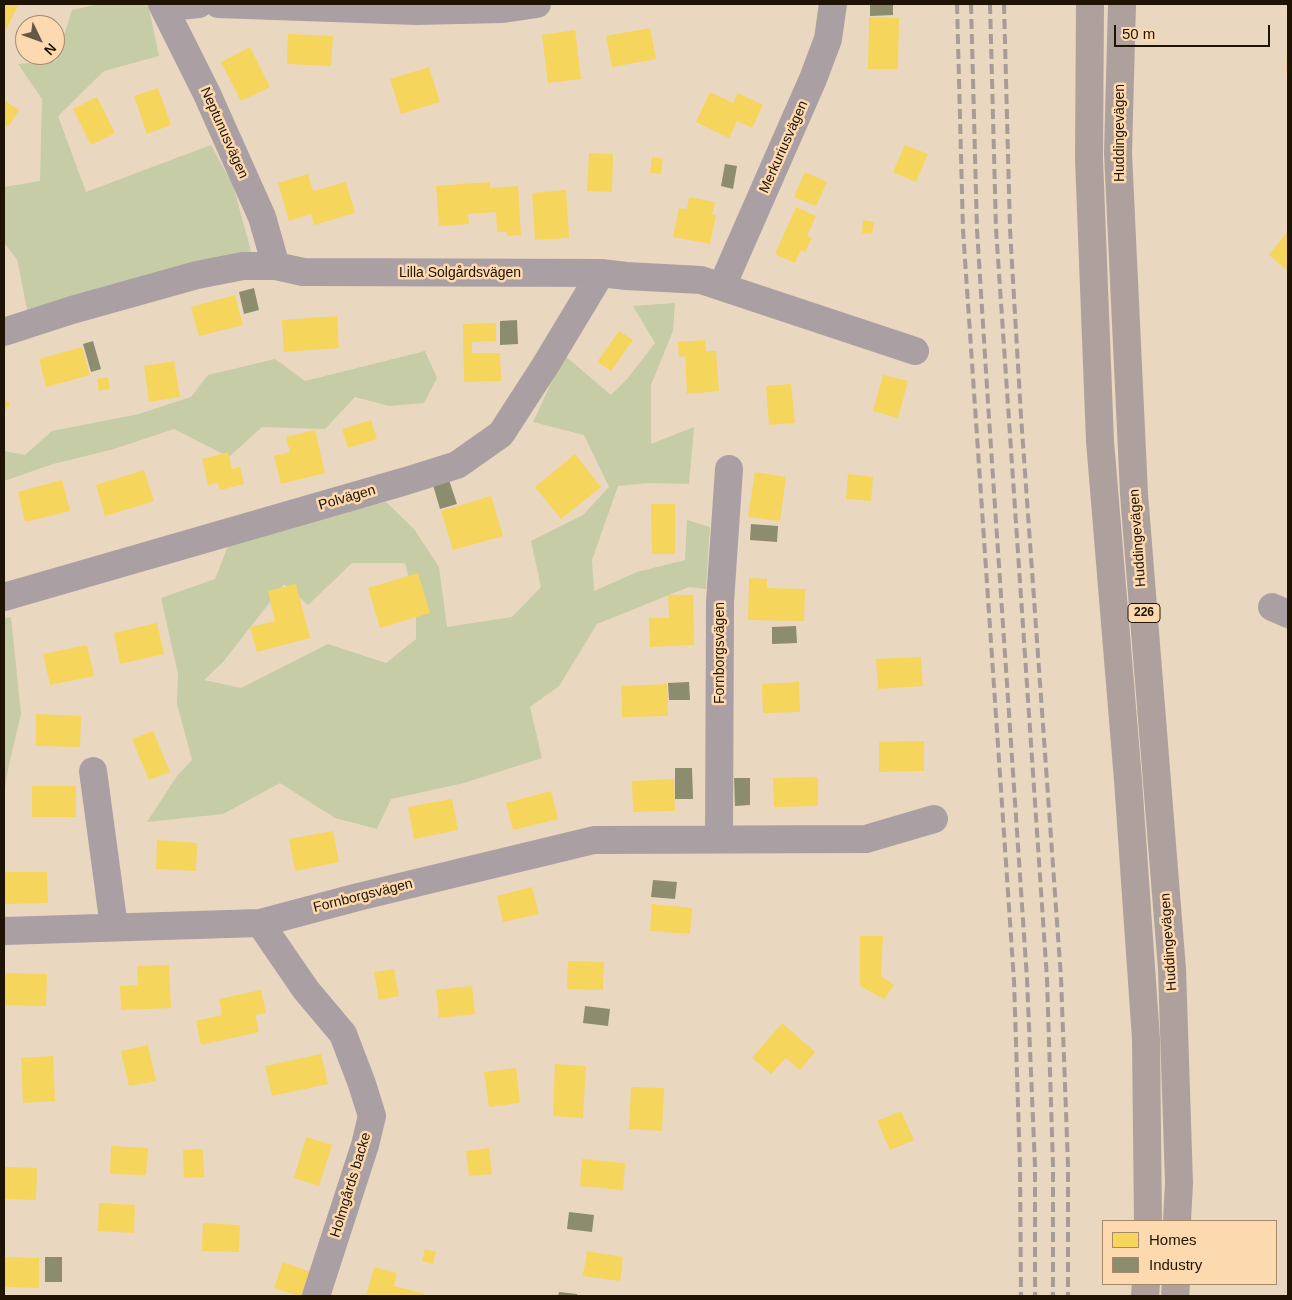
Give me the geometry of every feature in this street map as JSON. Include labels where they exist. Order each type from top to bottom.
[{"type":"main road","name":"226","points":[[1090,4],[1089,159],[1100,441],[1128,780],[1146,1039],[1148,1220]]},
{"type":"main road","name":"Huddingevägen","points":[[1122,4],[1118,153],[1134,494],[1172,969],[1179,1183],[1178,1220]]},
{"type":"street","points":[[162,5],[199,4]]},
{"type":"street","points":[[218,4],[416,11],[503,9],[537,4]]},
{"type":"street","name":"Merkuriusvägen","points":[[722,286],[814,79],[828,39],[833,4]]},
{"type":"street","name":"Neptunusvägen","points":[[162,5],[207,94],[262,217],[276,266]]},
{"type":"street","name":"Lilla Solgårdsvägen","points":[[4,332],[72,310],[197,276],[242,266],[276,266],[303,272],[601,273],[701,280],[915,351]]},
{"type":"street","name":"Polvägen","points":[[4,597],[457,465],[500,434],[545,366],[601,273]]},
{"type":"street","name":"Fornborgsvägen","points":[[719,838],[720,602],[729,469]]},
{"type":"street","points":[[93,771],[114,927]]},
{"type":"street","name":"Fornborgsvägen","points":[[4,931],[260,923],[358,897],[594,840],[719,838],[866,839],[934,819]]},
{"type":"street","name":"Holmgårds backe","points":[[260,923],[306,990],[343,1034],[372,1116],[365,1145],[316,1296]]},
{"type":"green space","points":[[99,4],[148,4],[159,56],[104,71],[58,116],[86,192],[211,145],[233,185],[253,259],[28,314],[17,259],[4,243],[4,187],[40,181],[42,99],[19,65],[65,65],[65,32],[72,10]]},
{"type":"green space","points":[[675,303],[673,331],[651,385],[651,444],[694,427],[689,484],[649,483],[618,486],[592,560],[594,591],[637,572],[685,560],[687,520],[710,527],[706,589],[689,587],[597,624],[559,686],[530,707],[542,758],[464,783],[391,799],[377,829],[335,818],[280,783],[223,814],[147,822],[177,776],[192,760],[177,704],[178,674],[161,598],[215,579],[230,541],[386,502],[414,529],[439,567],[447,627],[512,617],[541,587],[531,541],[583,515],[609,487],[584,435],[533,422],[564,355],[611,395],[628,378],[655,343],[633,306]],"holes":[[[352,563],[405,563],[416,607],[416,639],[386,663],[328,644],[241,688],[204,680],[223,662],[284,584],[308,605]]]},
{"type":"green space","points":[[425,351],[437,378],[424,403],[389,406],[355,397],[325,429],[262,427],[229,457],[174,429],[114,449],[53,464],[4,481],[4,451],[25,455],[52,431],[139,414],[191,397],[208,375],[275,359],[305,381]]},
{"type":"green space","points":[[11,617],[21,714],[4,794],[4,618]]},
{"type":"building: Homes","points":[[4,4],[19,4],[4,33]]},
{"type":"building: Homes","points":[[869,17],[899,18],[898,69],[868,69]]},
{"type":"building: Homes","points":[[650,28],[656,59],[612,67],[606,36]]},
{"type":"building: Homes","points":[[575,30],[581,79],[548,83],[542,35]]},
{"type":"building: Homes","points":[[288,34],[333,36],[331,66],[287,64]]},
{"type":"building: Homes","points":[[250,47],[270,87],[241,101],[221,62]]},
{"type":"building: Homes","points":[[1287,54],[1288,73],[1286,73]]},
{"type":"building: Homes","points":[[429,67],[440,102],[401,114],[390,79]]},
{"type":"building: Homes","points":[[158,88],[171,125],[147,134],[134,96]]},
{"type":"building: Homes","points":[[710,92],[733,103],[738,93],[763,105],[752,128],[737,121],[729,138],[696,122]]},
{"type":"building: Homes","points":[[97,97],[115,133],[91,145],[73,109]]},
{"type":"building: Homes","points":[[4,100],[19,110],[8,127],[4,124]]},
{"type":"building: Homes","points":[[905,145],[928,154],[916,182],[893,172]]},
{"type":"building: Homes","points":[[589,153],[613,154],[612,192],[587,191]]},
{"type":"building: Homes","points":[[652,157],[663,159],[661,174],[650,173]]},
{"type":"building: Homes","points":[[805,172],[827,182],[816,206],[794,197]]},
{"type":"building: Homes","points":[[308,174],[313,191],[346,182],[355,213],[314,225],[311,214],[289,221],[278,183]]},
{"type":"building: Homes","points":[[490,182],[490,188],[518,186],[521,235],[507,236],[507,232],[497,232],[496,212],[468,214],[469,224],[439,226],[436,186]]},
{"type":"building: Homes","points":[[566,190],[569,238],[535,240],[532,193]]},
{"type":"building: Homes","points":[[689,197],[715,202],[712,214],[716,215],[710,244],[673,237],[679,208],[687,209]]},
{"type":"building: Homes","points":[[796,207],[816,216],[807,236],[812,238],[805,252],[801,250],[795,263],[775,254]]},
{"type":"building: Homes","points":[[863,220],[874,222],[872,234],[862,233]]},
{"type":"building: Homes","points":[[1288,231],[1288,271],[1269,255]]},
{"type":"building: Homes","points":[[235,295],[243,325],[199,336],[191,307]]},
{"type":"building: Homes","points":[[337,316],[339,348],[284,352],[282,320]]},
{"type":"building: Homes","points":[[496,323],[496,341],[472,342],[472,353],[500,353],[501,381],[464,382],[463,324]]},
{"type":"building: Homes","points":[[619,331],[633,340],[611,371],[597,362]]},
{"type":"building: Homes","points":[[705,340],[706,351],[716,351],[719,391],[687,394],[685,356],[679,357],[678,342]]},
{"type":"building: Homes","points":[[82,347],[90,375],[46,387],[39,359]]},
{"type":"building: Homes","points":[[174,361],[180,397],[149,402],[144,366]]},
{"type":"building: Homes","points":[[883,375],[908,381],[898,418],[873,411]]},
{"type":"building: Homes","points":[[108,377],[110,389],[99,391],[97,379]]},
{"type":"building: Homes","points":[[791,384],[795,423],[769,425],[766,386]]},
{"type":"building: Homes","points":[[4,399],[10,403],[4,413]]},
{"type":"building: Homes","points":[[371,420],[377,439],[348,448],[342,429]]},
{"type":"building: Homes","points":[[315,430],[325,473],[281,484],[274,456],[290,452],[286,437]]},
{"type":"building: Homes","points":[[228,452],[232,469],[240,467],[244,484],[220,490],[218,483],[208,485],[202,459]]},
{"type":"building: Homes","points":[[575,454],[601,487],[561,519],[535,487]]},
{"type":"building: Homes","points":[[144,470],[154,501],[105,516],[96,485]]},
{"type":"building: Homes","points":[[755,472],[786,477],[780,521],[748,517]]},
{"type":"building: Homes","points":[[848,474],[873,477],[871,501],[846,499]]},
{"type":"building: Homes","points":[[62,480],[70,511],[25,522],[18,492]]},
{"type":"building: Homes","points":[[491,496],[503,536],[453,550],[441,511]]},
{"type":"building: Homes","points":[[651,504],[675,504],[675,554],[652,554]]},
{"type":"building: Homes","points":[[418,573],[430,613],[380,628],[368,588]]},
{"type":"building: Homes","points":[[749,578],[767,579],[767,588],[805,589],[804,621],[748,620]]},
{"type":"building: Homes","points":[[296,584],[310,638],[257,652],[250,627],[275,621],[268,591]]},
{"type":"building: Homes","points":[[668,595],[693,595],[694,645],[650,647],[649,618],[669,618]]},
{"type":"building: Homes","points":[[157,623],[164,654],[120,664],[114,633]]},
{"type":"building: Homes","points":[[87,645],[94,676],[50,685],[43,654]]},
{"type":"building: Homes","points":[[921,657],[923,686],[878,689],[876,659]]},
{"type":"building: Homes","points":[[799,682],[800,712],[763,713],[762,684]]},
{"type":"building: Homes","points":[[667,684],[668,716],[622,717],[621,686]]},
{"type":"building: Homes","points":[[36,714],[81,716],[80,747],[36,746]]},
{"type":"building: Homes","points":[[153,731],[170,772],[149,780],[132,739]]},
{"type":"building: Homes","points":[[924,741],[924,771],[879,772],[879,742]]},
{"type":"building: Homes","points":[[818,777],[818,806],[774,807],[773,778]]},
{"type":"building: Homes","points":[[674,779],[675,811],[633,812],[632,781]]},
{"type":"building: Homes","points":[[32,786],[76,786],[76,817],[32,817]]},
{"type":"building: Homes","points":[[551,791],[558,819],[513,830],[506,803]]},
{"type":"building: Homes","points":[[452,799],[458,830],[414,839],[408,807]]},
{"type":"building: Homes","points":[[333,831],[339,862],[295,871],[289,839]]},
{"type":"building: Homes","points":[[157,840],[197,843],[196,871],[156,869]]},
{"type":"building: Homes","points":[[4,872],[47,872],[48,903],[4,904]]},
{"type":"building: Homes","points":[[532,887],[539,914],[503,922],[497,896]]},
{"type":"building: Homes","points":[[652,904],[692,908],[690,934],[650,931]]},
{"type":"building: Homes","points":[[860,936],[883,936],[881,976],[894,985],[884,999],[860,986]]},
{"type":"building: Homes","points":[[568,961],[604,962],[603,990],[567,989]]},
{"type":"building: Homes","points":[[169,965],[171,1008],[121,1010],[120,986],[138,985],[137,966]]},
{"type":"building: Homes","points":[[394,969],[399,996],[379,1000],[374,972]]},
{"type":"building: Homes","points":[[4,973],[47,974],[46,1006],[4,1005]]},
{"type":"building: Homes","points":[[472,986],[475,1014],[439,1018],[436,990]]},
{"type":"building: Homes","points":[[261,990],[266,1013],[255,1015],[259,1032],[201,1045],[196,1021],[222,1015],[219,999]]},
{"type":"building: Homes","points":[[782,1023],[815,1052],[800,1070],[786,1058],[771,1074],[752,1058]]},
{"type":"building: Homes","points":[[148,1045],[156,1081],[129,1086],[121,1051]]},
{"type":"building: Homes","points":[[321,1054],[328,1084],[272,1096],[265,1066]]},
{"type":"building: Homes","points":[[53,1056],[55,1101],[23,1103],[21,1058]]},
{"type":"building: Homes","points":[[555,1064],[586,1066],[583,1118],[553,1116]]},
{"type":"building: Homes","points":[[516,1068],[520,1103],[489,1107],[484,1072]]},
{"type":"building: Homes","points":[[631,1087],[664,1088],[662,1131],[629,1129]]},
{"type":"building: Homes","points":[[901,1111],[914,1140],[890,1150],[877,1121]]},
{"type":"building: Homes","points":[[306,1137],[332,1145],[319,1186],[294,1178]]},
{"type":"building: Homes","points":[[111,1146],[148,1148],[146,1175],[110,1174]]},
{"type":"building: Homes","points":[[489,1148],[492,1174],[469,1176],[466,1151]]},
{"type":"building: Homes","points":[[203,1149],[204,1177],[184,1178],[183,1150]]},
{"type":"building: Homes","points":[[582,1159],[625,1163],[623,1190],[580,1186]]},
{"type":"building: Homes","points":[[4,1167],[37,1168],[36,1200],[4,1199]]},
{"type":"building: Homes","points":[[99,1203],[135,1205],[134,1233],[98,1231]]},
{"type":"building: Homes","points":[[203,1223],[240,1225],[239,1252],[202,1251]]},
{"type":"building: Homes","points":[[425,1249],[436,1252],[433,1264],[422,1261]]},
{"type":"building: Homes","points":[[587,1251],[623,1257],[620,1281],[583,1276]]},
{"type":"building: Homes","points":[[4,1257],[39,1258],[39,1288],[4,1287]]},
{"type":"building: Homes","points":[[283,1262],[317,1274],[310,1296],[298,1296],[274,1288]]},
{"type":"building: Homes","points":[[374,1267],[397,1273],[394,1286],[425,1294],[424,1296],[366,1296]]},
{"type":"building: Industry","points":[[870,4],[893,4],[893,15],[870,16]]},
{"type":"building: Industry","points":[[725,164],[737,166],[733,189],[721,186]]},
{"type":"building: Industry","points":[[254,288],[259,310],[244,314],[239,292]]},
{"type":"building: Industry","points":[[517,320],[518,344],[500,345],[500,321]]},
{"type":"building: Industry","points":[[93,341],[101,369],[91,372],[83,344]]},
{"type":"building: Industry","points":[[449,480],[457,504],[440,509],[433,485]]},
{"type":"building: Industry","points":[[751,524],[778,526],[777,542],[750,540]]},
{"type":"building: Industry","points":[[796,626],[797,643],[772,644],[772,627]]},
{"type":"building: Industry","points":[[689,682],[690,700],[669,700],[668,683]]},
{"type":"building: Industry","points":[[675,768],[692,768],[693,799],[675,799]]},
{"type":"building: Industry","points":[[734,778],[750,778],[750,805],[735,806]]},
{"type":"building: Industry","points":[[653,880],[677,882],[675,899],[651,897]]},
{"type":"building: Industry","points":[[585,1006],[610,1009],[608,1026],[583,1023]]},
{"type":"building: Industry","points":[[569,1212],[594,1215],[592,1232],[567,1229]]},
{"type":"building: Industry","points":[[45,1257],[62,1257],[62,1282],[45,1282]]},
{"type":"building: Industry","points":[[559,1292],[577,1294],[577,1296],[558,1296]]},
{"type":"railway","points":[[957,4],[963,230],[1014,981],[1020,1166],[1021,1296]]},
{"type":"railway","points":[[971,4],[977,230],[1027,979],[1035,1166],[1035,1296]]},
{"type":"railway","points":[[990,4],[996,229],[1047,979],[1053,1165],[1053,1296]]},
{"type":"railway","points":[[1004,4],[1010,229],[1021,416],[1061,978],[1068,1165],[1068,1296]]}]
